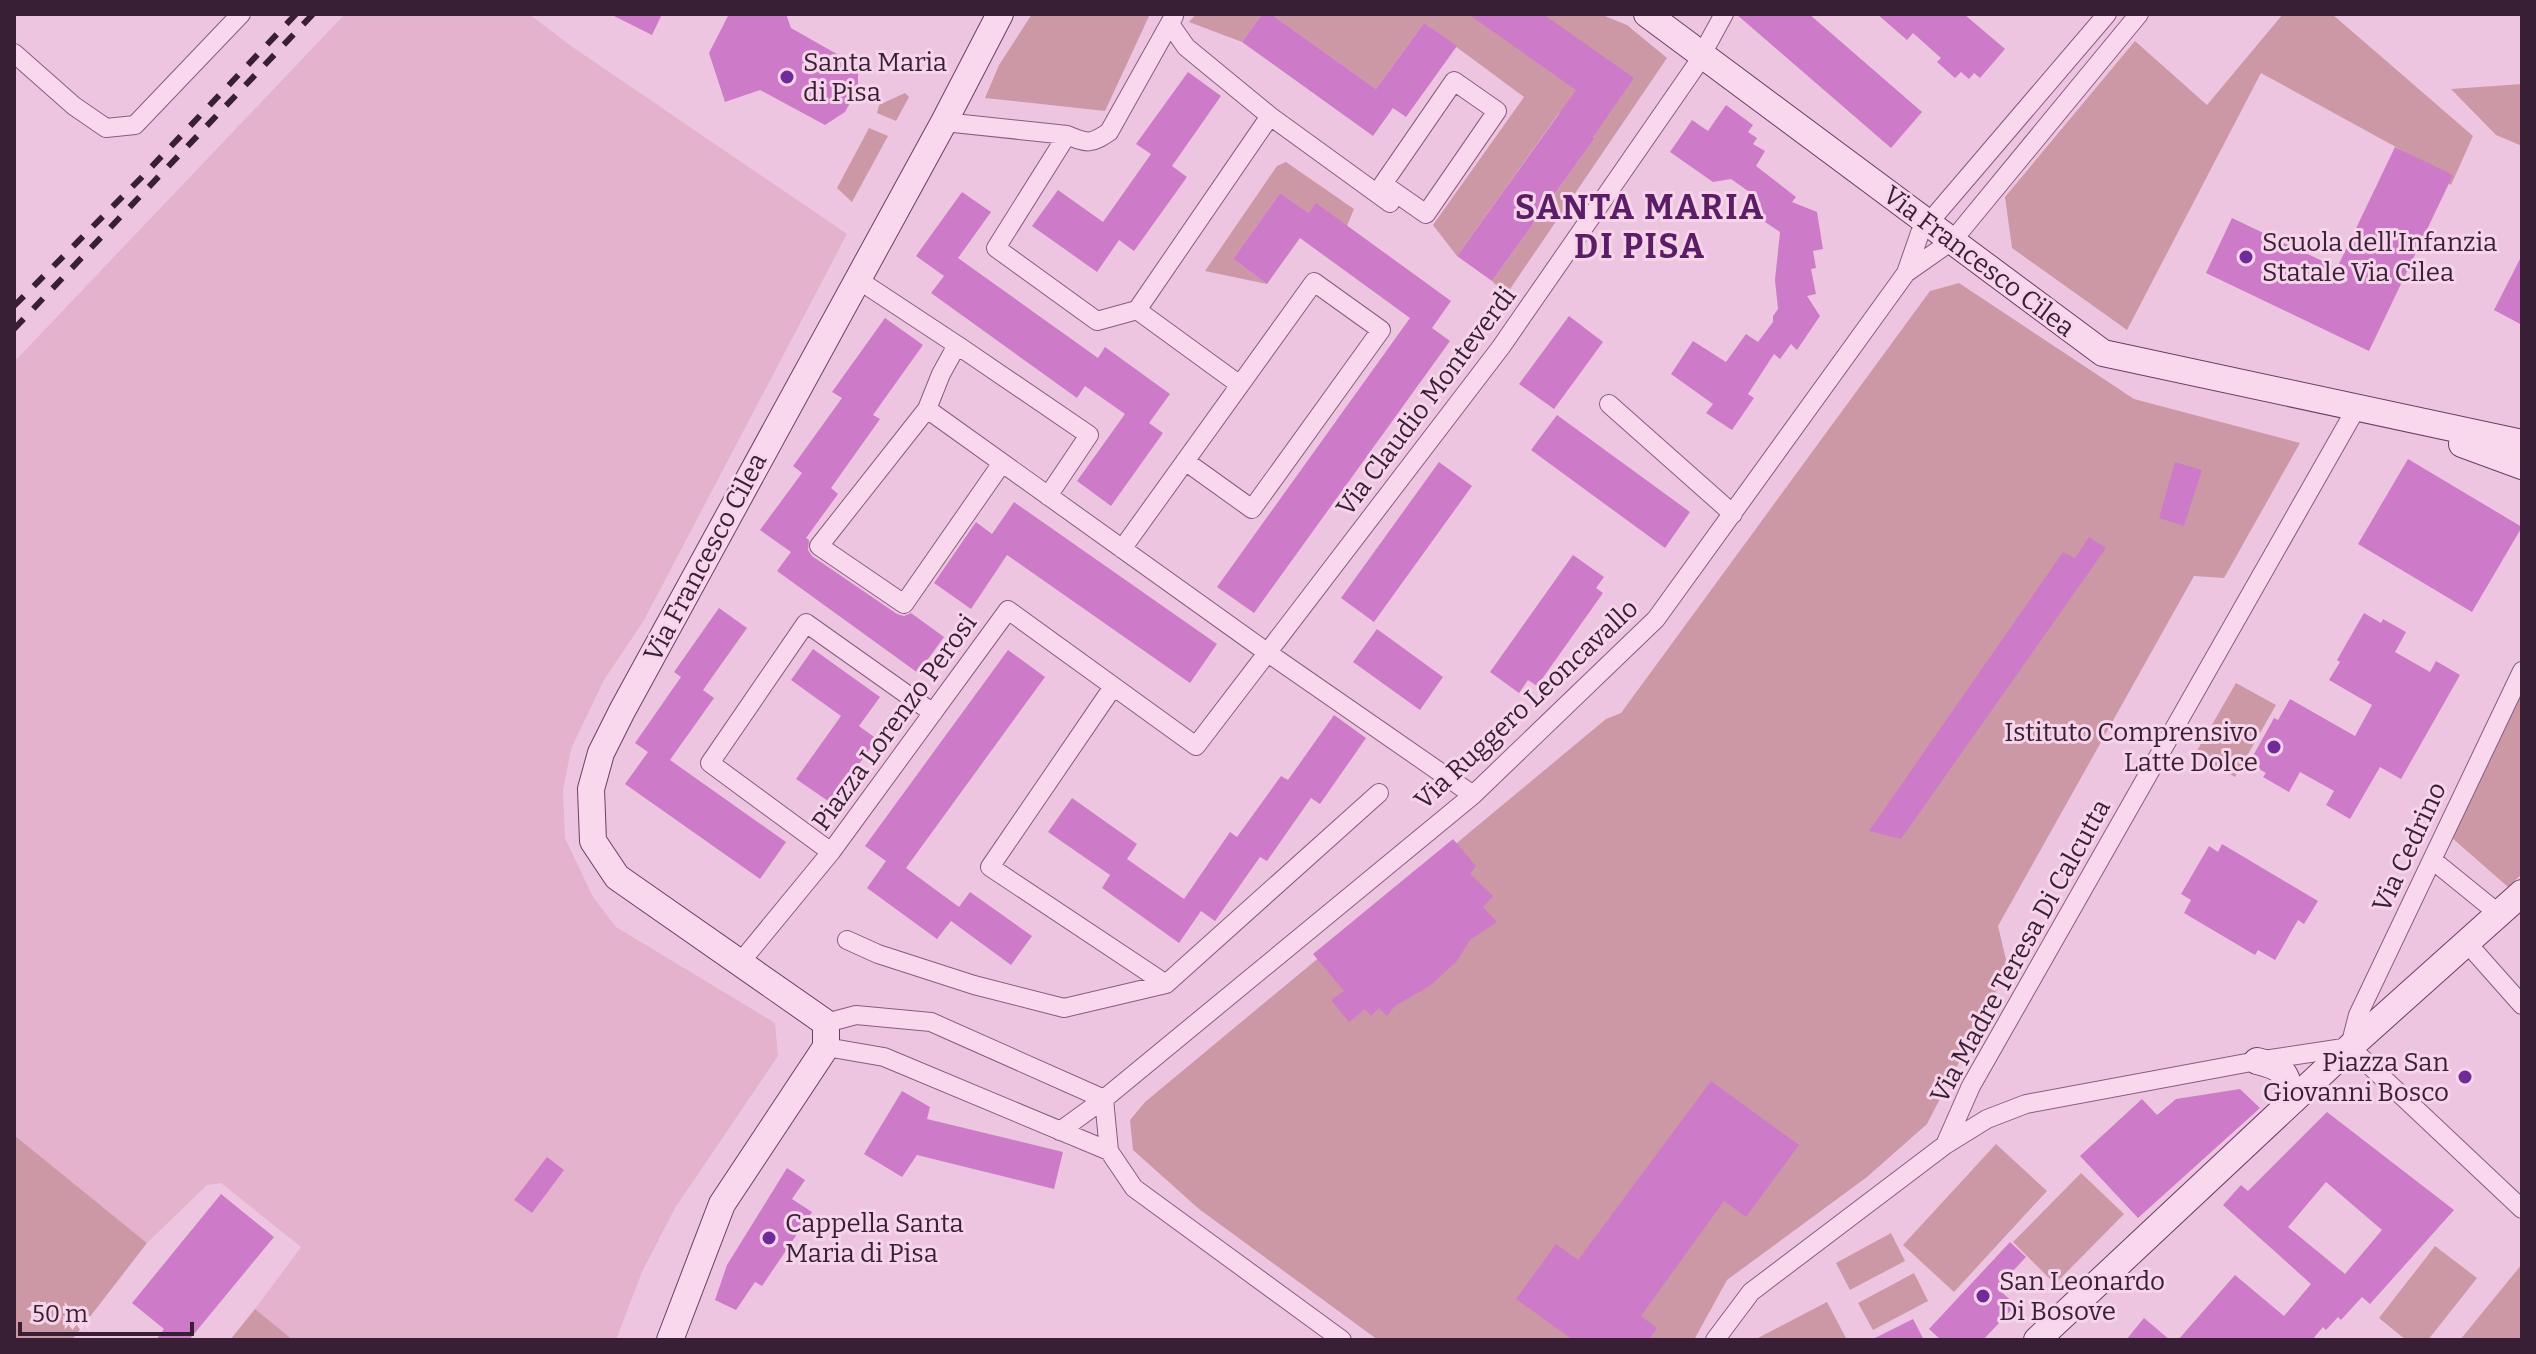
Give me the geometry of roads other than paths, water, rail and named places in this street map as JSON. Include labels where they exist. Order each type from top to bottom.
[{"type":"street","points":[[14,53],[74,106],[106,128],[135,125],[241,14]]},
{"type":"street","name":"Via Francesco Cilea","points":[[1647,14],[1924,228],[1953,240],[2103,353],[2522,443]]},
{"type":"street","name":"Via Claudio Monteverdi","points":[[1268,653],[1501,347],[1703,55],[1724,14]]},
{"type":"street","points":[[1924,228],[2107,14]]},
{"type":"street","name":"Via Ruggero Leoncavallo","points":[[1906,273],[1953,240],[2139,14]]},
{"type":"street","name":"Via Francesco Cilea","points":[[999,16],[601,753],[591,789],[593,841],[617,877],[739,964],[826,1035],[1109,1151]]},
{"type":"street","points":[[944,122],[1067,135],[1093,142],[1109,132],[1173,19]]},
{"type":"street","points":[[1173,19],[1186,47],[1270,116],[1400,209],[1406,200]]},
{"type":"street","points":[[1454,81],[1497,111],[1426,214],[1406,200],[1383,184],[1454,81]]},
{"type":"street","points":[[1067,135],[996,248],[1097,321],[1137,310],[1270,116]]},
{"type":"street","name":"Via Ruggero Leoncavallo","points":[[1104,1099],[1473,795],[1656,619],[1906,273],[1924,228]]},
{"type":"street","points":[[857,279],[1089,435],[1048,496]]},
{"type":"street","points":[[1122,549],[1185,461],[1314,282],[1381,330],[1252,509],[1185,461]]},
{"type":"street","points":[[1137,310],[1240,385]]},
{"type":"street","points":[[957,345],[927,409],[819,546],[904,604],[1002,463]]},
{"type":"street","points":[[1609,404],[1733,514]]},
{"type":"street","name":"Via Francesco Cilea","points":[[2357,407],[2522,466]]},
{"type":"street","name":"Via Madre Teresa Di Calcutta","points":[[1945,1145],[1971,1086],[2357,407]]},
{"type":"street","points":[[927,409],[1473,795]]},
{"type":"street","name":"Piazza Lorenzo Perosi","points":[[739,964],[831,852],[1008,610],[1196,746],[1268,653]]},
{"type":"street","points":[[831,852],[710,763],[806,623],[933,713]]},
{"type":"street","name":"Via Cedrino","points":[[2350,1047],[2358,1015],[2522,671]]},
{"type":"street","points":[[1113,687],[990,867],[1166,984]]},
{"type":"street","points":[[847,940],[878,954],[974,985],[1064,1008],[1166,984],[1379,793]]},
{"type":"street","points":[[2435,862],[2499,914]]},
{"type":"street","points":[[2048,1337],[2290,1103],[2522,893]]},
{"type":"street","points":[[2467,943],[2522,1005]]},
{"type":"street","points":[[670,1340],[722,1204],[826,1035],[856,1015],[931,1022],[1104,1099]]},
{"type":"street","points":[[1715,1340],[1751,1292],[1945,1145],[1987,1119],[2026,1104],[2350,1047]]},
{"type":"street","points":[[2350,1047],[2522,1209]]},
{"type":"street","points":[[2257,1061],[2275,1066],[2284,1073],[2290,1103]]},
{"type":"street","points":[[1060,1131],[1104,1099]]},
{"type":"street","points":[[1104,1099],[1109,1151],[1134,1188],[1342,1340]]},
{"type":"railway","points":[[14,306],[141,178],[296,14]]},
{"type":"railway","points":[[14,329],[313,14]]},
{"type":"place","name":"Santa Maria di Pisa","points":[[787,77]]},
{"type":"place","name":"Scuola dell'Infanzia Statale Via Cilea","points":[[2246,257]]},
{"type":"place","name":"Istituto Comprensivo Latte Dolce","points":[[2274,747]]},
{"type":"place","name":"Piazza San Giovanni Bosco","points":[[2465,1077]]},
{"type":"place","name":"Cappella Santa Maria di Pisa","points":[[769,1238]]},
{"type":"place","name":"San Leonardo Di Bosove","points":[[1983,1296]]},
{"type":"district","name":"SANTA MARIA DI PISA","points":[[1640,226]]}]
